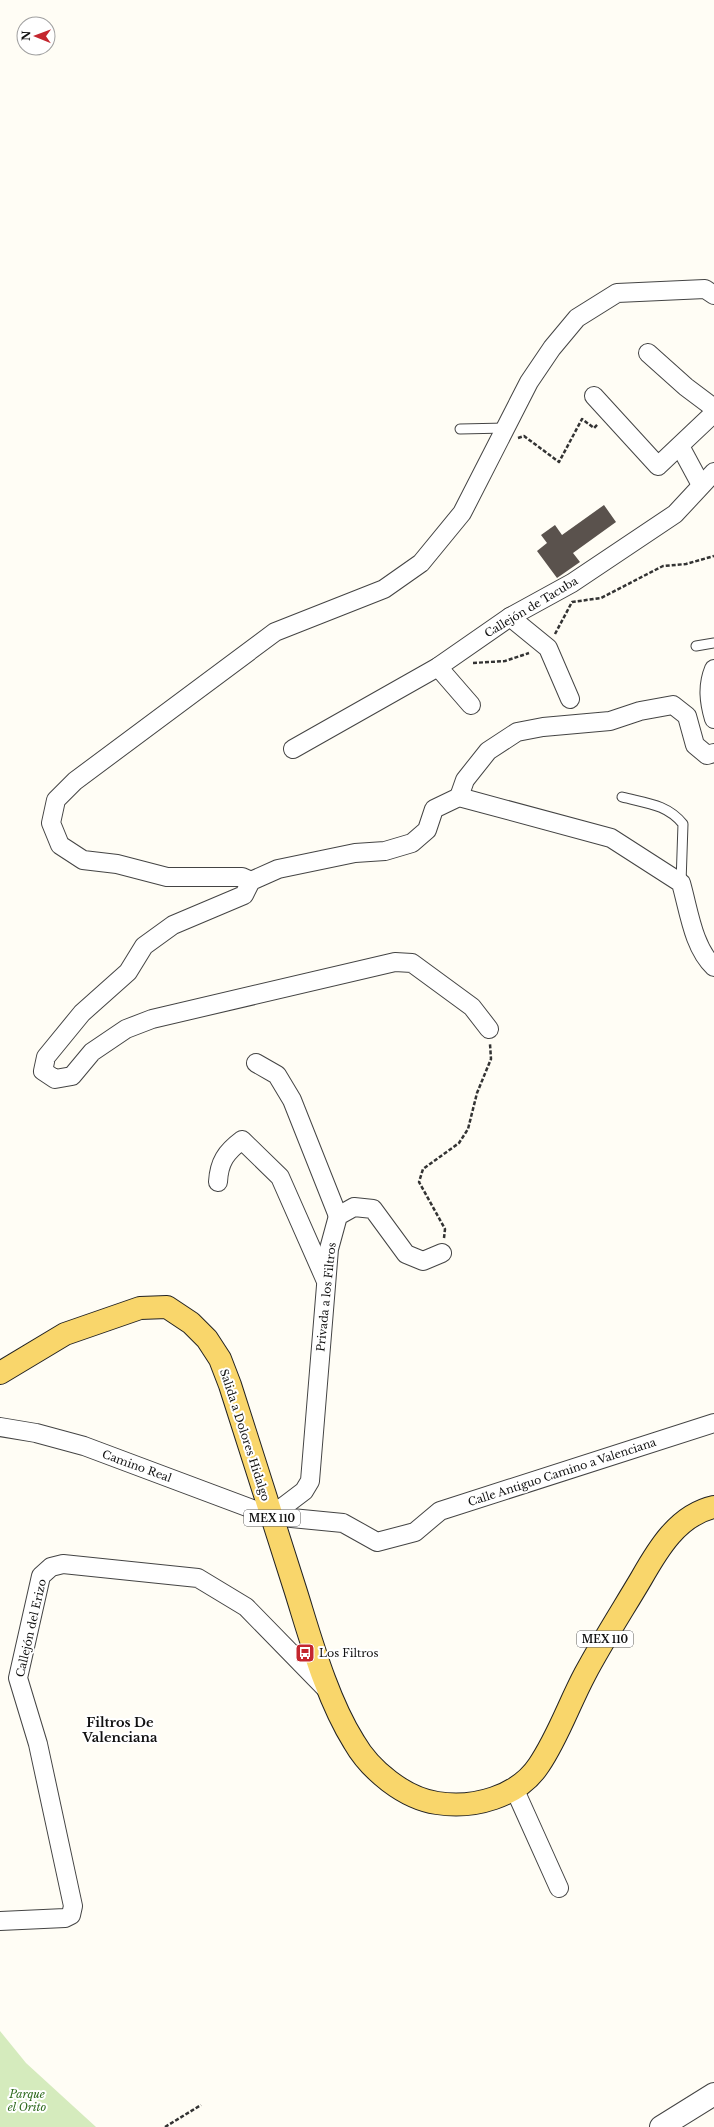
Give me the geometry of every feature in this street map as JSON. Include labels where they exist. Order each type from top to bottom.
[{"type":"main road","name":"Salida a Dolores Hidalgo","points":[[0,1373],[65,1334],[140,1308],[167,1307],[191,1322],[207,1339],[220,1359],[230,1385],[309,1633],[331,1694],[354,1743],[378,1771],[401,1790],[431,1802],[455,1806],[481,1802],[504,1795],[524,1781],[539,1766],[585,1674],[657,1551],[680,1525],[704,1509],[714,1507]]},
{"type":"street","points":[[251,881],[242,877],[167,877],[117,864],[83,860],[60,845],[51,823],[56,800],[75,781],[275,632],[384,589],[421,563],[462,513],[529,382],[552,348],[577,318],[617,293],[706,289],[714,295]]},
{"type":"street","points":[[648,354],[686,387],[714,408]]},
{"type":"street","points":[[594,396],[658,466],[714,413]]},
{"type":"street","points":[[680,446],[700,485]]},
{"type":"street","name":"Callejón de Tacuba","points":[[293,749],[438,667],[510,617],[572,583],[675,514],[700,485],[714,472]]},
{"type":"street","points":[[510,617],[548,648],[570,699]]},
{"type":"street","points":[[438,667],[471,705]]},
{"type":"street","points":[[714,669],[711,675],[709,702],[714,719]]},
{"type":"street","points":[[490,1029],[472,1007],[412,963],[395,962],[152,1019],[126,1029],[92,1052],[72,1076],[55,1079],[43,1070],[46,1058],[82,1013],[128,972],[144,946],[173,925],[244,894],[251,881],[278,869],[355,853],[385,851],[412,843],[427,830],[434,809],[458,797],[465,780],[488,751],[517,732],[543,727],[610,721],[640,711],[673,705],[687,716],[695,745],[708,755],[714,753]]},
{"type":"street","points":[[458,797],[611,838],[681,883],[693,927],[705,959],[714,967]]},
{"type":"street","points":[[256,1063],[277,1075],[292,1100],[338,1216],[354,1207],[373,1209],[406,1254],[423,1261],[442,1253]]},
{"type":"street","points":[[218,1182],[219,1168],[231,1149],[242,1140],[280,1178],[326,1282]]},
{"type":"street","name":"Privada a los Filtros","points":[[271,1516],[304,1491],[310,1482],[329,1249],[338,1216]]},
{"type":"street","name":"Calle Antiguo Camino a Valenciana","points":[[271,1516],[343,1524],[377,1542],[415,1532],[440,1511],[714,1423]]},
{"type":"street","name":"Camino Real","points":[[0,1427],[36,1433],[84,1446],[271,1516]]},
{"type":"street","name":"Callejón del Erizo","points":[[0,1921],[64,1918],[71,1914],[73,1906],[38,1744],[18,1678],[41,1576],[51,1567],[63,1564],[198,1578],[246,1607],[331,1694]]},
{"type":"street","points":[[514,1788],[559,1888]]},
{"type":"street","points":[[661,2127],[714,2094]]},
{"type":"lane","points":[[460,429],[506,428]]},
{"type":"lane","points":[[696,646],[714,643]]},
{"type":"lane","points":[[622,797],[658,805],[675,813],[683,824],[681,883]]},
{"type":"path","points":[[498,445],[524,436],[559,462],[582,419],[594,428],[609,412]]},
{"type":"path","points":[[470,664],[504,661],[548,648],[572,602],[601,598],[663,566],[686,564],[714,556]]},
{"type":"path","points":[[442,1253],[445,1229],[419,1182],[423,1169],[459,1142],[468,1129],[477,1093],[492,1059],[490,1029]]},
{"type":"path","points":[[166,2127],[201,2105]]},
{"type":"green space","name":"Parque el Orito","points":[[0,2031],[26,2063],[96,2127],[0,2127]]},
{"type":"building","points":[[604,505],[616,522],[573,553],[580,562],[557,578],[537,551],[547,543],[541,535],[555,525],[562,535]]},
{"type":"place","name":"Los Filtros","points":[[305,1653]]},
{"type":"district","name":"Filtros De Valenciana","points":[[120,1730]]}]
